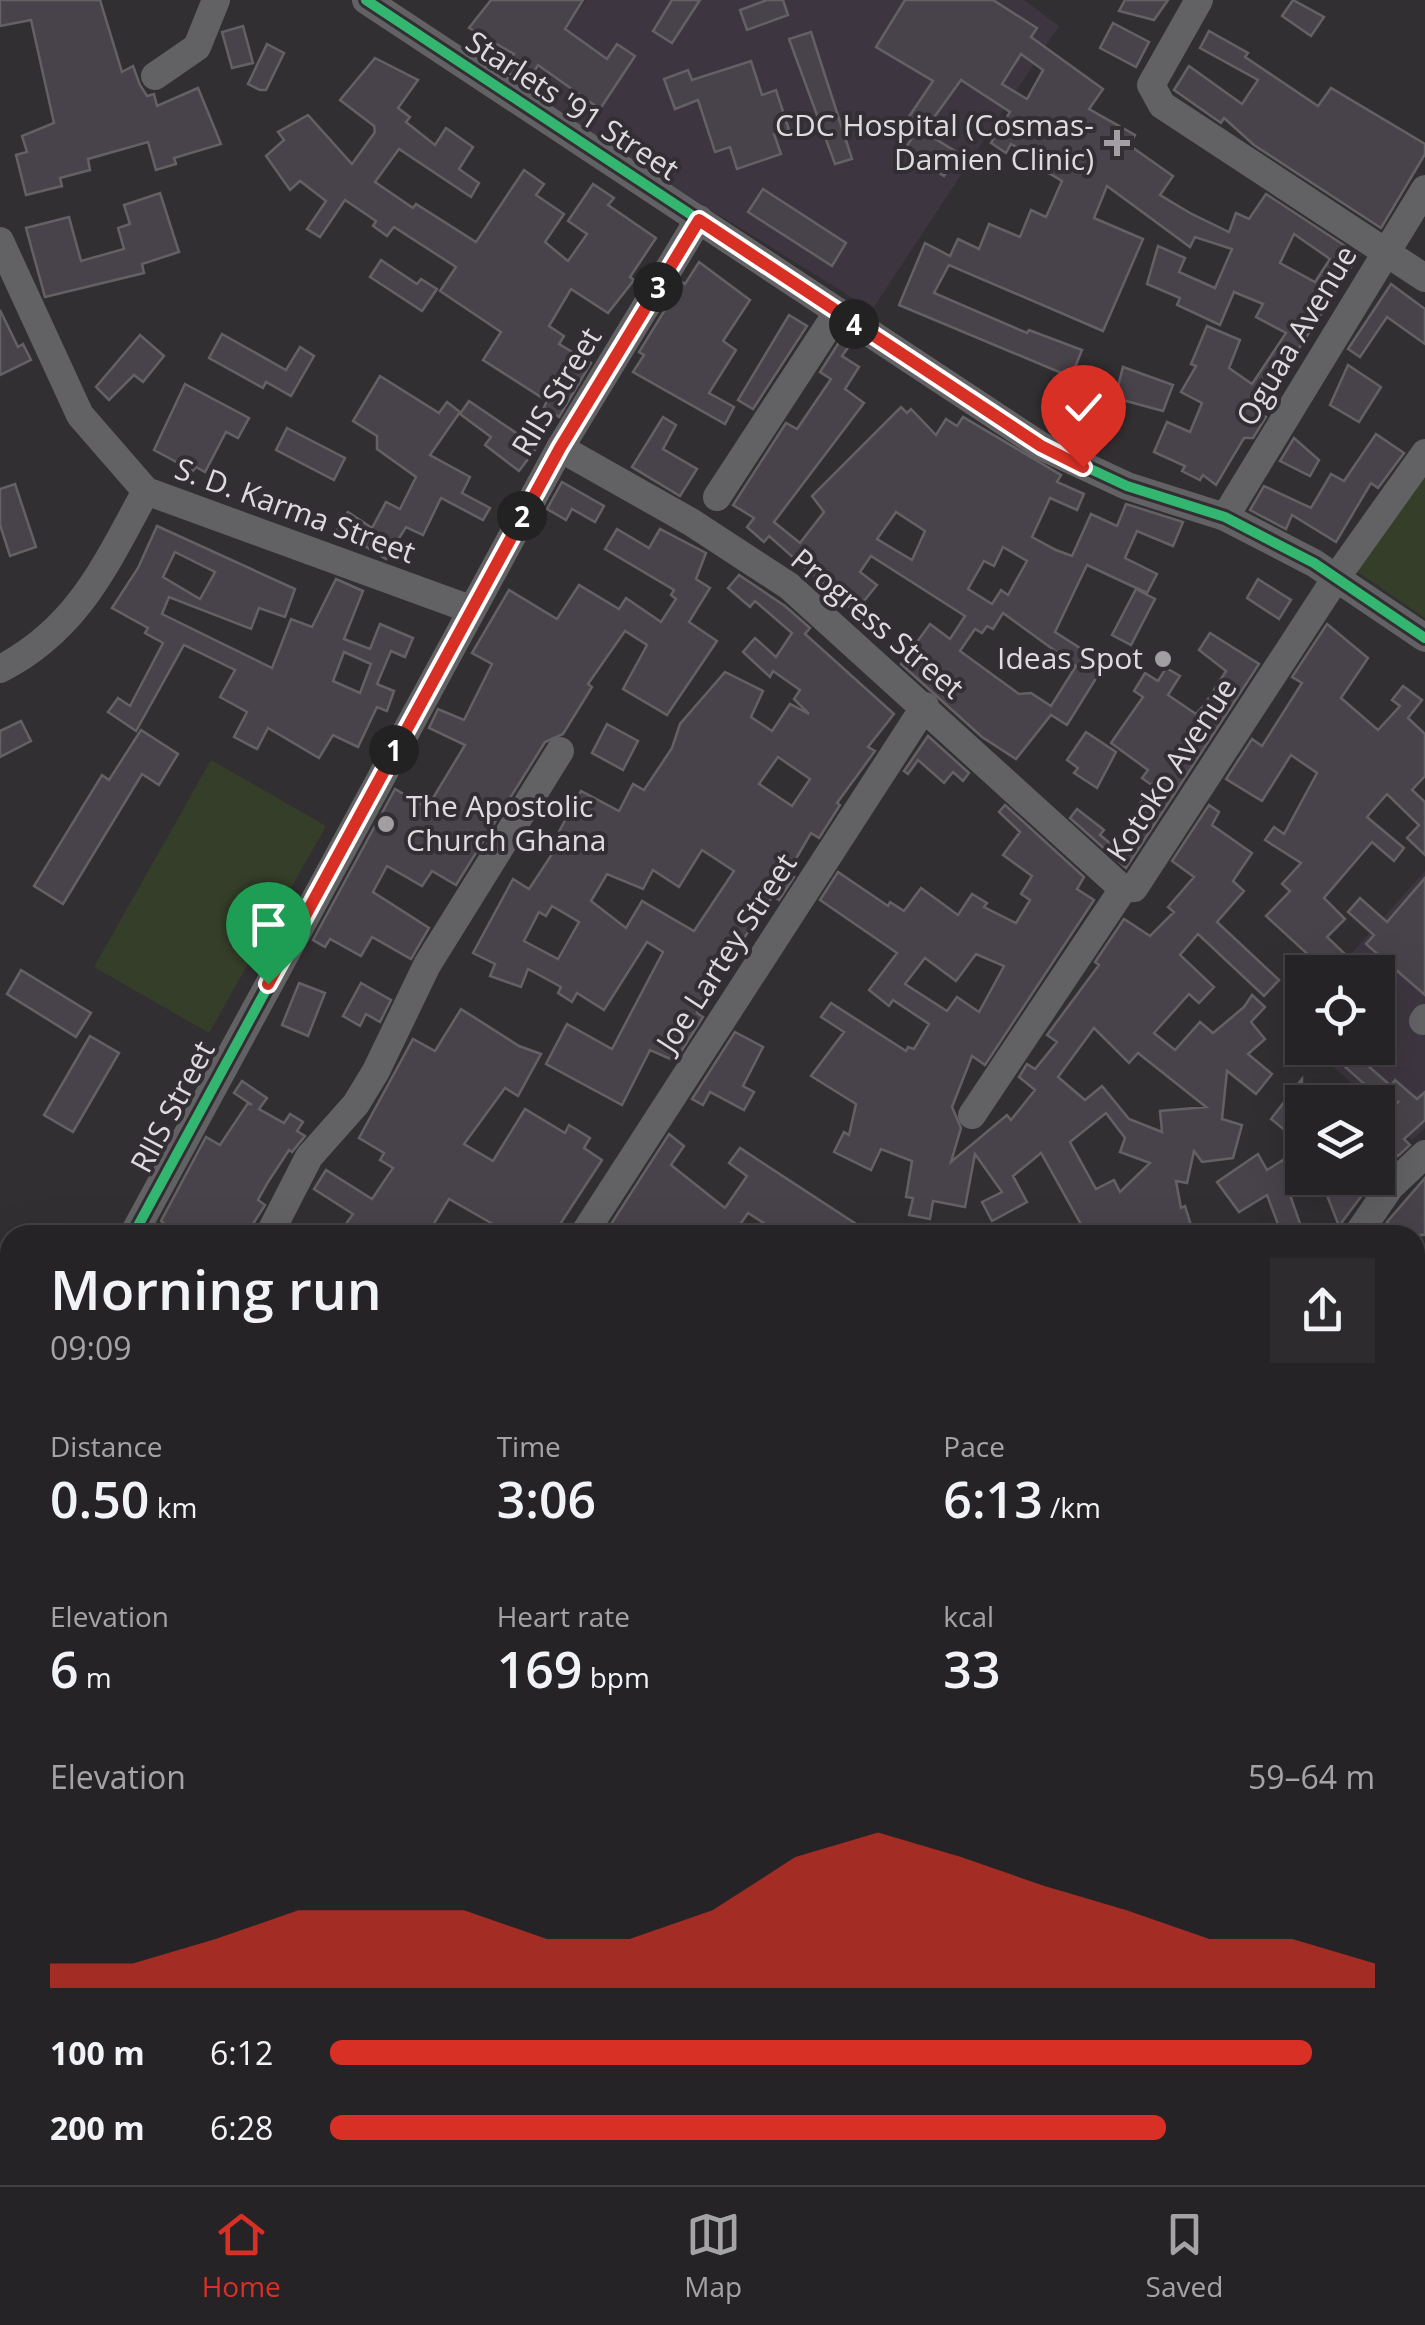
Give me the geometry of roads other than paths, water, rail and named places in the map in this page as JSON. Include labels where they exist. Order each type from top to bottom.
[{"type":"street","points":[[155,76],[197,48],[216,0]]},
{"type":"street","name":"Starlets '91 Street","points":[[366,0],[1041,446],[1127,486],[1225,517],[1336,578],[1425,638]]},
{"type":"street","points":[[1199,0],[1152,85],[1162,105],[1425,278]]},
{"type":"street","name":"Oguaa Avenue","points":[[1225,517],[1425,188]]},
{"type":"street","name":"RIIS Street","points":[[138,1225],[470,609],[560,448],[699,220]]},
{"type":"street","name":"S. D. Karma Street","points":[[0,241],[80,415],[146,491],[470,609]]},
{"type":"street","points":[[717,497],[837,313]]},
{"type":"street","name":"Progress Street","points":[[560,448],[691,522],[788,586],[1123,888]]},
{"type":"street","name":"Kotoko Avenue","points":[[972,1115],[1123,888],[1134,888],[1336,578],[1425,453]]},
{"type":"street","points":[[0,669],[49,637],[86,599],[146,491]]},
{"type":"street","name":"Joe Lartey Street","points":[[589,1225],[925,706]]},
{"type":"street","points":[[275,1225],[309,1158],[366,1088],[427,965],[560,751]]},
{"type":"street","points":[[1364,1225],[1390,1186],[1425,1154]]},
{"type":"place","name":"CDC Hospital (Cosmas- Damien Clinic)","points":[[1117,143]]},
{"type":"place","name":"Ideas Spot","points":[[1163,659]]},
{"type":"place","name":"The Apostolic Church Ghana","points":[[386,824]]}]
